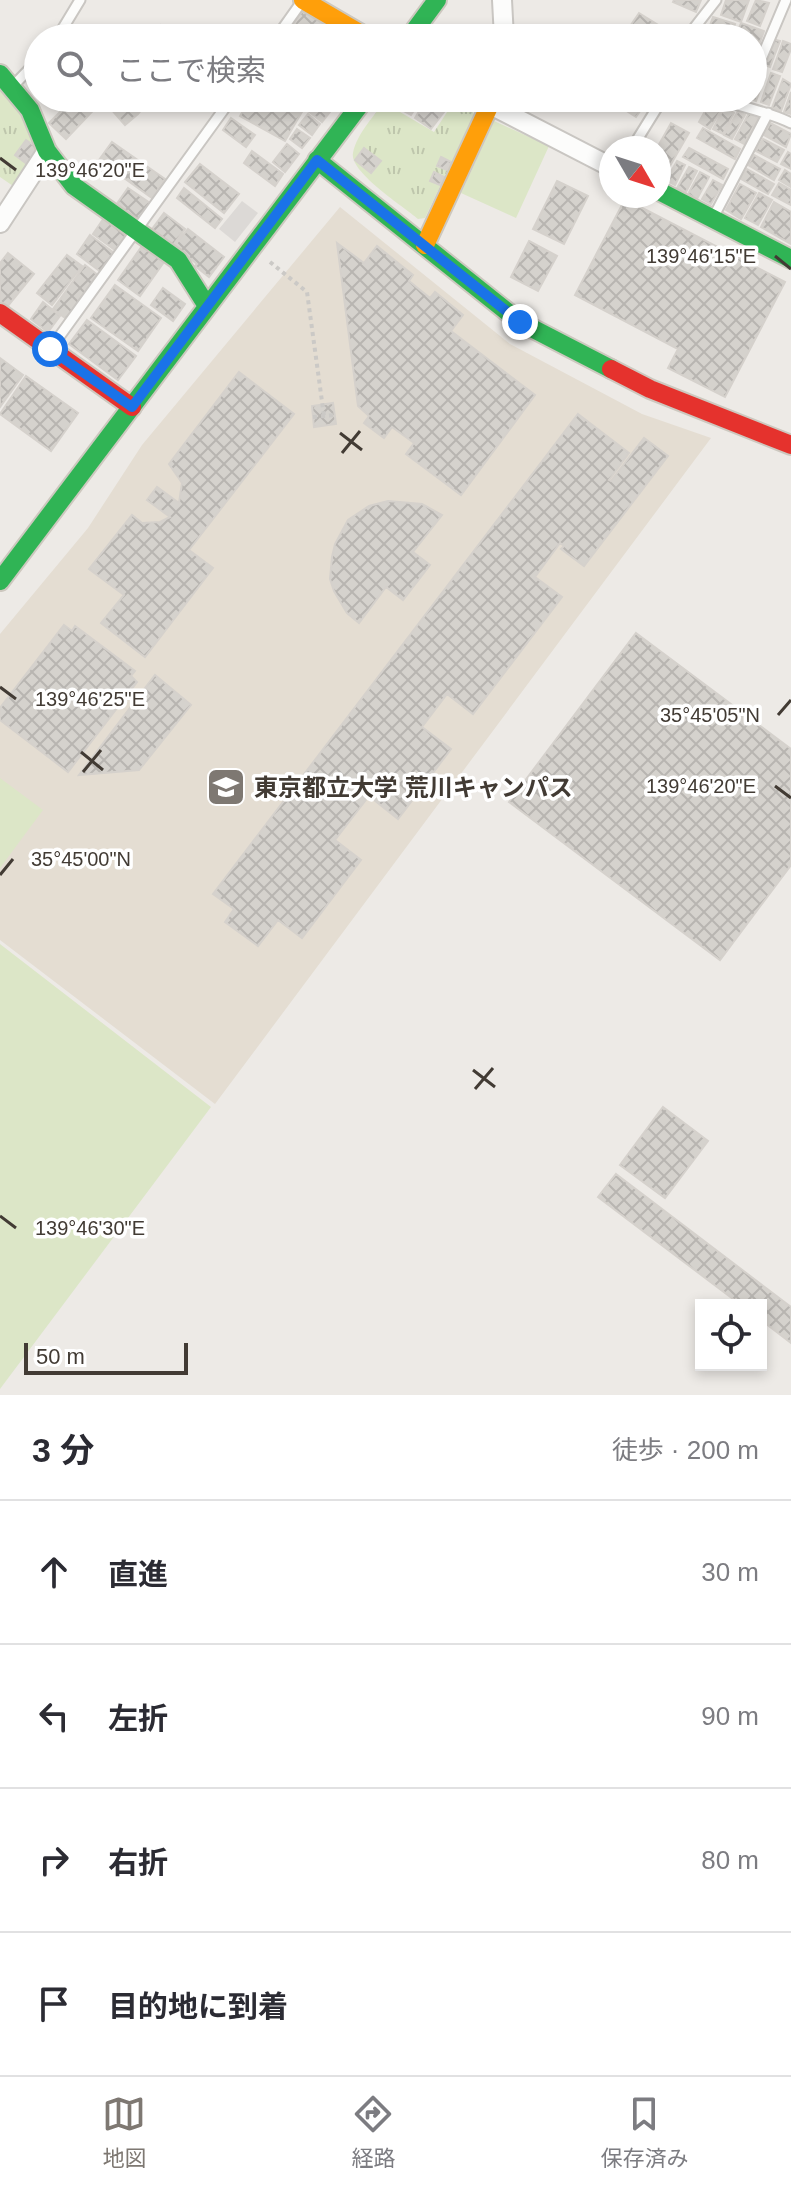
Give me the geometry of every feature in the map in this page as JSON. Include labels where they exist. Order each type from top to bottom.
[{"type":"street","points":[[303,0],[344,24]]},
{"type":"street","points":[[419,24],[437,0]]},
{"type":"street","points":[[502,0],[503,24]]},
{"type":"street","points":[[6,81],[24,103]]},
{"type":"street","points":[[31,112],[47,151],[74,186],[178,260],[207,306]]},
{"type":"street","points":[[0,581],[354,112]]},
{"type":"street","points":[[425,245],[482,112]]},
{"type":"street","points":[[509,112],[599,161]]},
{"type":"street","points":[[0,223],[12,200],[47,151]]},
{"type":"street","points":[[317,160],[520,322],[650,389],[791,445]]},
{"type":"street","points":[[671,197],[791,259]]},
{"type":"street","points":[[0,313],[132,407]]},
{"type":"lane","points":[[65,24],[80,0]]},
{"type":"lane","points":[[286,24],[303,0]]},
{"type":"lane","points":[[697,24],[716,0]]},
{"type":"lane","points":[[767,45],[786,0]]},
{"type":"lane","points":[[6,81],[24,69]]},
{"type":"lane","points":[[50,349],[222,112]]},
{"type":"lane","points":[[639,136],[654,112]]},
{"type":"lane","points":[[764,112],[791,123]]},
{"type":"lane","points":[[712,219],[768,113]]},
{"type":"path","points":[[261,255],[307,292],[324,416]]},
{"type":"path","points":[[313,417],[335,415]]},
{"type":"shaded area","points":[[242,201],[258,213],[235,242],[219,229]]},
{"type":"shaded area","name":"東京都立大学 荒川キャンパス","points":[[340,207],[510,344],[642,414],[711,438],[215,1104],[0,940],[0,634],[88,528],[142,445]]},
{"type":"green space","points":[[0,88],[18,109],[39,149],[16,188],[0,177]]},
{"type":"green space","points":[[376,112],[400,112],[434,132],[447,112],[473,112],[425,218],[418,219],[359,170],[353,153]]},
{"type":"green space","points":[[494,121],[549,146],[516,218],[461,193]]},
{"type":"green space","points":[[0,778],[43,810],[0,868]]},
{"type":"green space","points":[[0,944],[211,1107],[0,1389]]},
{"type":"building","points":[[674,0],[701,0],[696,12]]},
{"type":"building","points":[[726,0],[749,0],[741,22],[721,15]]},
{"type":"building","points":[[756,0],[769,3],[761,24],[747,21]]},
{"type":"building","points":[[302,11],[326,24],[294,24]]},
{"type":"building","points":[[639,13],[657,24],[632,24]]},
{"type":"building","points":[[713,17],[735,24],[710,24]]},
{"type":"building","points":[[772,39],[780,41],[770,67],[767,66],[767,52]]},
{"type":"building","points":[[783,41],[791,44],[791,49],[782,72],[773,69]]},
{"type":"building","points":[[771,73],[780,76],[769,105],[767,104],[767,85]]},
{"type":"building","points":[[783,79],[791,84],[781,111],[772,108]]},
{"type":"building","points":[[791,92],[791,114],[784,112]]},
{"type":"building","points":[[60,112],[92,112],[66,139],[49,123]]},
{"type":"building","points":[[114,112],[140,112],[138,114],[125,125]]},
{"type":"building","points":[[242,112],[302,112],[285,141],[240,116]]},
{"type":"building","points":[[310,112],[330,112],[322,122]]},
{"type":"building","points":[[419,112],[444,112],[431,129],[415,118]]},
{"type":"building","points":[[705,112],[720,112],[710,129],[699,122]]},
{"type":"building","points":[[722,112],[734,113],[723,134],[713,129]]},
{"type":"building","points":[[737,112],[745,115],[732,139],[724,135]]},
{"type":"building","points":[[749,113],[758,118],[744,144],[735,139]]},
{"type":"building","points":[[308,114],[320,124],[312,135],[299,125]]},
{"type":"building","points":[[231,118],[255,135],[246,147],[223,130]]},
{"type":"building","points":[[671,123],[689,133],[671,164],[671,136],[664,136]]},
{"type":"building","points":[[770,123],[791,134],[786,147],[764,135]]},
{"type":"building","points":[[703,128],[740,149],[735,159],[697,138]]},
{"type":"building","points":[[297,129],[310,138],[302,148],[290,139]]},
{"type":"building","points":[[763,139],[784,150],[777,162],[756,151]]},
{"type":"building","points":[[26,140],[38,148],[27,164],[15,155]]},
{"type":"building","points":[[112,142],[165,179],[152,198],[99,160]]},
{"type":"building","points":[[287,144],[299,154],[285,172],[273,162]]},
{"type":"building","points":[[364,148],[381,161],[371,173],[355,160]]},
{"type":"building","points":[[689,148],[728,169],[723,179],[683,157]]},
{"type":"building","points":[[252,151],[283,174],[275,186],[244,163]]},
{"type":"building","points":[[788,152],[791,154],[791,169],[781,164]]},
{"type":"building","points":[[754,155],[780,169],[774,180],[748,165]]},
{"type":"building","points":[[441,157],[451,162],[447,170],[437,166]]},
{"type":"building","points":[[677,161],[685,165],[675,185],[671,183],[671,171]]},
{"type":"building","points":[[200,164],[239,194],[224,213],[185,182]]},
{"type":"building","points":[[689,167],[697,171],[686,192],[677,188]]},
{"type":"building","points":[[747,169],[774,184],[768,194],[741,179]]},
{"type":"building","points":[[785,170],[791,174],[791,187],[779,180]]},
{"type":"building","points":[[434,172],[444,177],[440,185],[430,181]]},
{"type":"building","points":[[700,172],[709,177],[697,199],[688,194]]},
{"type":"building","points":[[713,180],[722,185],[711,204],[702,199]]},
{"type":"building","points":[[557,181],[588,196],[564,244],[533,229]]},
{"type":"building","points":[[779,183],[791,190],[791,205],[772,195]]},
{"type":"building","points":[[740,184],[756,193],[741,219],[726,210]]},
{"type":"building","points":[[128,188],[150,203],[137,220],[116,205]]},
{"type":"building","points":[[184,188],[222,219],[215,228],[177,198]]},
{"type":"building","points":[[759,193],[772,200],[758,225],[745,218]]},
{"type":"building","points":[[774,202],[791,212],[791,244],[761,227]]},
{"type":"building","points":[[620,208],[642,208],[785,282],[725,397],[668,368],[678,349],[575,295]]},
{"type":"building","points":[[164,213],[185,229],[173,245],[152,229]]},
{"type":"building","points":[[106,215],[128,232],[115,250],[93,234]]},
{"type":"building","points":[[188,229],[224,257],[209,277],[174,246]]},
{"type":"building","points":[[90,235],[114,253],[101,272],[77,254]]},
{"type":"building","points":[[529,241],[557,256],[538,291],[511,277]]},
{"type":"building","points":[[337,243],[364,263],[377,246],[413,275],[409,281],[430,298],[435,292],[463,315],[451,331],[535,395],[461,495],[406,454],[414,443],[392,427],[384,438],[364,423],[369,416],[358,406]]},
{"type":"building","points":[[142,246],[164,262],[140,296],[118,280]]},
{"type":"building","points":[[8,253],[34,274],[7,307],[0,301],[0,263]]},
{"type":"building","points":[[67,255],[82,266],[52,305],[37,293]]},
{"type":"building","points":[[85,265],[99,276],[68,320],[53,309]]},
{"type":"building","points":[[115,285],[161,318],[138,351],[91,318]]},
{"type":"building","points":[[163,288],[185,304],[173,321],[151,305]]},
{"type":"building","points":[[43,302],[60,316],[48,332],[31,319]]},
{"type":"building","points":[[87,320],[136,356],[118,380],[69,344]]},
{"type":"building","points":[[0,358],[23,375],[0,407]]},
{"type":"building","points":[[239,372],[294,414],[189,550],[213,568],[145,657],[101,623],[124,595],[89,569],[132,515],[142,523],[160,522],[170,517],[147,500],[157,487],[179,503],[182,483],[169,464]]},
{"type":"building","points":[[26,376],[78,413],[51,451],[0,414]]},
{"type":"building","points":[[333,403],[336,424],[314,427],[312,406]]},
{"type":"building","points":[[578,414],[629,453],[611,481],[644,438],[668,456],[584,566],[561,549],[564,546],[560,543],[535,577],[562,597],[473,714],[447,694],[422,727],[451,749],[398,819],[369,796],[335,840],[361,860],[302,938],[278,920],[258,946],[225,922],[234,909],[213,894]]},
{"type":"building","points":[[388,501],[422,504],[442,515],[413,552],[430,565],[403,600],[386,587],[359,623],[347,613],[330,579],[335,544],[348,520],[369,506]]},
{"type":"building","points":[[64,625],[72,631],[75,626],[135,671],[131,676],[137,682],[68,772],[0,720],[0,708]]},
{"type":"building","points":[[636,633],[791,749],[791,865],[720,960],[509,802]]},
{"type":"building","points":[[155,675],[191,705],[139,770],[79,775]]},
{"type":"building","points":[[663,1107],[708,1141],[665,1198],[620,1165]]},
{"type":"building","points":[[616,1174],[791,1307],[791,1343],[767,1325],[767,1299],[733,1299],[598,1197]]},
{"type":"traffic: fast","points":[[419,24],[437,0]]},
{"type":"traffic: fast","points":[[0,74],[24,103]]},
{"type":"traffic: fast","points":[[31,112],[47,151],[74,186],[178,260],[207,306]]},
{"type":"traffic: fast","points":[[0,581],[354,112]]},
{"type":"traffic: fast","points":[[317,160],[520,322],[611,369]]},
{"type":"traffic: fast","points":[[671,197],[791,259]]},
{"type":"traffic: slow","points":[[303,0],[344,24]]},
{"type":"traffic: slow","points":[[425,245],[487,112]]},
{"type":"traffic: jam","points":[[0,313],[132,407]]},
{"type":"traffic: jam","points":[[611,369],[650,389],[791,445]]},
{"type":"place","name":"東京都立大学 荒川キャンパス","points":[[226,787]]},
{"type":"route","points":[[50,349],[132,407],[317,160],[455,267],[520,322]]}]
